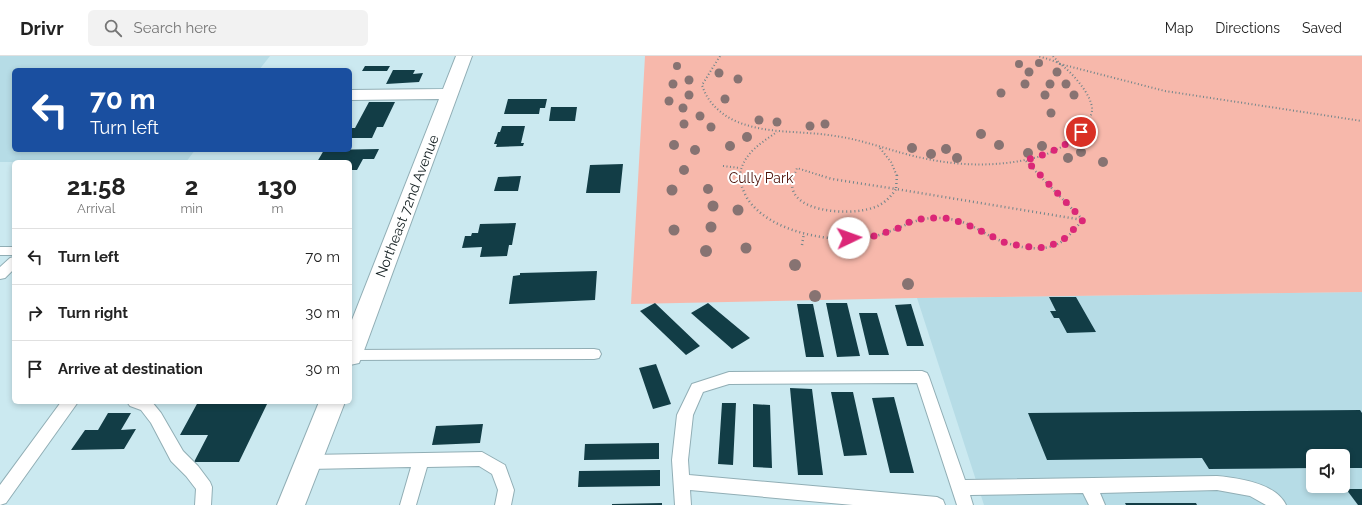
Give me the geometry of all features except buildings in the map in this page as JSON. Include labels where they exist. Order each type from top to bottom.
[{"type":"street","name":"Northeast 72nd Avenue","points":[[352,346],[355,331],[464,56]]},
{"type":"street","points":[[352,95],[450,94]]},
{"type":"street","points":[[291,505],[331,404]]},
{"type":"lane","points":[[0,250],[12,251]]},
{"type":"lane","points":[[0,274],[12,263]]},
{"type":"lane","points":[[352,356],[594,354]]},
{"type":"lane","points":[[684,505],[680,460],[685,415],[698,388],[729,378],[922,377],[965,505]]},
{"type":"lane","points":[[0,498],[69,404]]},
{"type":"lane","points":[[142,404],[146,405],[156,418],[177,456],[192,471],[204,487],[203,505]]},
{"type":"lane","points":[[308,462],[482,459],[498,470],[506,490],[503,505]]},
{"type":"lane","points":[[408,505],[420,460]]},
{"type":"lane","points":[[682,482],[937,505]]},
{"type":"lane","points":[[959,488],[1217,483],[1253,489],[1270,497],[1278,505]]},
{"type":"lane","points":[[1088,485],[1097,505]]},
{"type":"path","points":[[720,56],[702,85],[705,95],[711,105],[724,115],[740,123],[758,129],[777,132],[814,133],[837,136],[942,162],[983,164],[1026,160],[1060,148],[1072,141],[1081,132],[1092,109],[1087,94],[1053,56]]},
{"type":"path","points":[[1037,56],[1060,64],[1165,91],[1362,121]]},
{"type":"path","points":[[777,132],[749,152],[740,168],[741,187],[752,205],[774,222],[804,234],[838,239],[871,237],[899,228],[911,221],[927,218],[945,218],[964,223],[1008,244],[1039,248],[1052,245],[1063,240],[1083,220]]},
{"type":"path","points":[[880,147],[893,164],[898,177],[896,189],[886,202],[869,210],[847,214],[831,213],[804,202],[795,194],[791,184],[792,176],[797,168],[832,179],[896,189],[1083,220]]},
{"type":"path","points":[[1026,160],[1083,220]]},
{"type":"path","points":[[723,166],[740,168]]},
{"type":"path","points":[[802,245],[804,234]]},
{"type":"shaded area","points":[[0,56],[270,56],[261,68],[12,68],[12,152],[194,152],[188,160],[12,160],[12,162],[0,162]]},
{"type":"shaded area","points":[[1362,292],[1362,505],[984,505],[917,298]]},
{"type":"green space","name":"Cully Park","points":[[645,56],[1362,56],[1362,292],[917,298],[631,304]]},
{"type":"route","points":[[849,238],[871,237],[899,228],[911,221],[927,218],[945,218],[964,223],[981,230],[993,238],[1008,244],[1024,247],[1039,248],[1052,245],[1063,240],[1083,220],[1026,160],[1060,148],[1072,141],[1081,132]]}]
